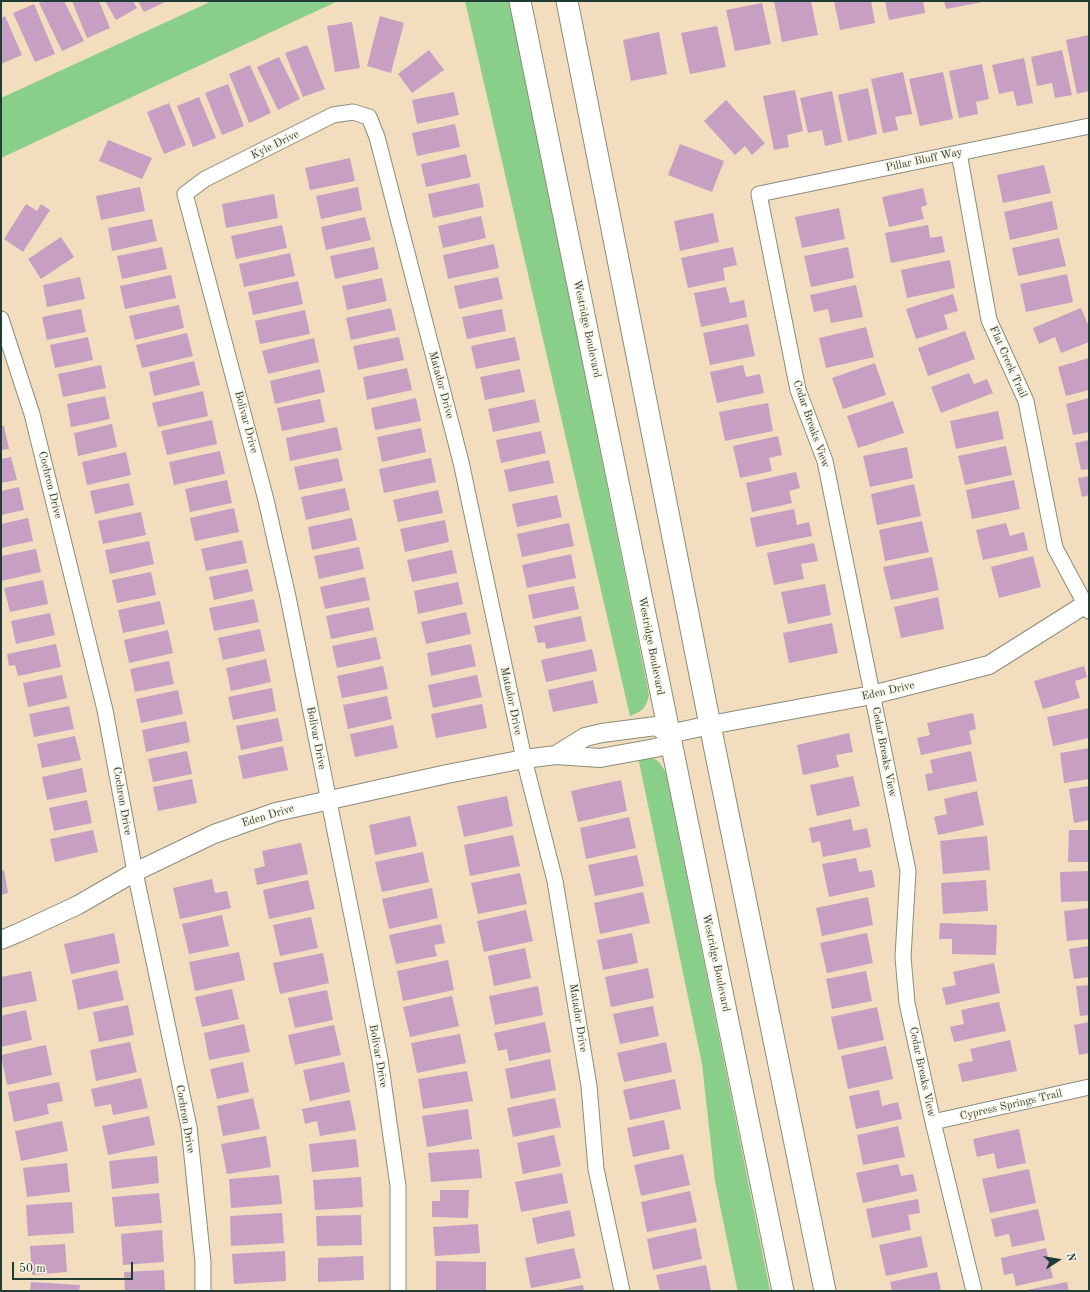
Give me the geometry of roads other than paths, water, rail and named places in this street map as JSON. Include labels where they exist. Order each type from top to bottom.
[{"type":"main road","name":"Westridge Boulevard","points":[[520,1],[783,1291]]},
{"type":"main road","points":[[567,1],[710,725],[825,1291]]},
{"type":"street","name":"Kyle Drive","points":[[185,194],[205,179],[333,116],[353,112],[369,117]]},
{"type":"street","name":"Matador Drive","points":[[369,117],[377,137],[461,462],[524,759],[555,881],[588,1086],[596,1169],[622,1291]]},
{"type":"street","name":"Pillar Bluff Way","points":[[759,194],[1089,126]]},
{"type":"street","name":"Flat Creek Trail","points":[[959,153],[989,320],[1026,401],[1055,548],[1088,606]]},
{"type":"street","name":"Bolivar Drive","points":[[185,194],[266,500],[329,800],[380,1059],[398,1186],[398,1291]]},
{"type":"street","name":"Cedar Breaks View","points":[[759,194],[798,390],[825,461],[908,871],[903,957],[907,1003],[974,1291]]},
{"type":"street","name":"Cochron Drive","points":[[1,319],[32,414],[105,710],[135,872],[189,1127],[203,1262],[203,1291]]},
{"type":"street","name":"Eden Drive","points":[[556,755],[585,737],[602,733],[656,726],[669,734],[872,695],[989,665],[1088,606]]},
{"type":"street","name":"Eden Drive","points":[[1,940],[78,905],[135,872],[214,834],[276,812],[524,759],[556,755],[600,758],[663,746],[669,734]]},
{"type":"street","name":"Cypress Springs Trail","points":[[934,1122],[1089,1087]]}]
